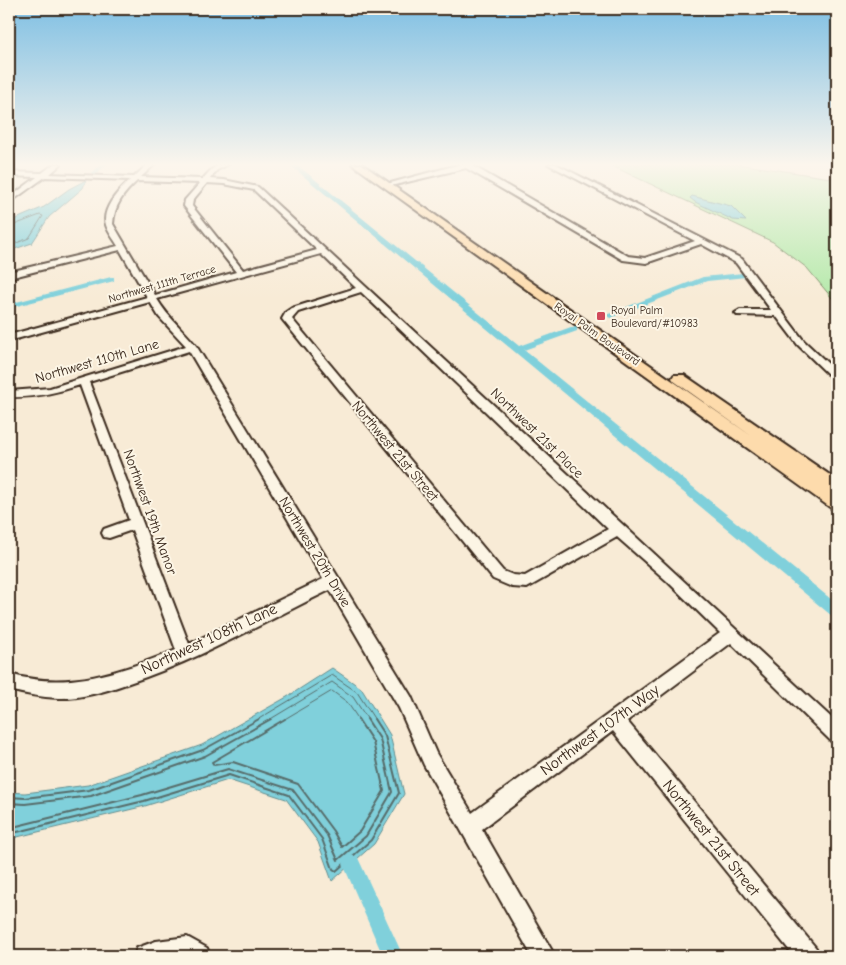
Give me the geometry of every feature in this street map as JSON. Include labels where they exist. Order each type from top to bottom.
[{"type":"main road","name":"Royal Palm Boulevard","points":[[426,209],[837,504]]},
{"type":"main road","name":"Royal Palm Boulevard","points":[[428,209],[837,488]]},
{"type":"street","name":"Northwest 20th Drive","points":[[111,209],[108,214],[109,224],[122,247],[162,315],[192,347],[406,702],[430,759],[544,956]]},
{"type":"street","points":[[190,209],[241,273]]},
{"type":"street","name":"Northwest 21st Place","points":[[278,209],[837,735]]},
{"type":"street","points":[[542,209],[626,258],[636,261],[646,261],[703,241]]},
{"type":"street","points":[[640,209],[739,261],[801,343],[816,359],[837,376]]},
{"type":"street","points":[[9,274],[122,247]]},
{"type":"street","name":"Northwest 111th Terrace","points":[[9,338],[321,251]]},
{"type":"street","name":"Northwest 21st Street","points":[[362,289],[295,310],[289,314],[287,319],[498,575],[512,581],[527,582],[618,530]]},
{"type":"street","points":[[740,313],[780,313]]},
{"type":"street","name":"Northwest 110th Lane","points":[[9,394],[31,394],[51,391],[192,347]]},
{"type":"street","name":"Northwest 19th Manor","points":[[84,382],[185,654]]},
{"type":"street","points":[[109,533],[136,523]]},
{"type":"street","name":"Northwest 108th Lane","points":[[16,684],[59,690],[103,684],[143,671],[185,654],[333,581]]},
{"type":"street","name":"Northwest 107th Way","points":[[469,827],[731,634]]},
{"type":"street","name":"Northwest 21st Street","points":[[614,719],[808,956]]},
{"type":"street","points":[[145,956],[156,952],[187,948],[199,956]]},
{"type":"green space","points":[[703,209],[837,209],[837,304],[807,268],[773,242]]},
{"type":"water","points":[[39,209],[58,209],[49,217],[32,243],[9,251],[9,222]]},
{"type":"water","points":[[710,209],[734,209],[746,221],[733,220]]},
{"type":"water","points":[[332,668],[361,688],[390,735],[404,794],[374,844],[332,881],[318,842],[286,799],[228,780],[145,806],[9,839],[9,792],[25,793],[88,785],[202,745],[287,697]]},
{"type":"waterway","points":[[347,209],[518,349]]},
{"type":"waterway","points":[[610,315],[706,279],[743,275]]},
{"type":"waterway","points":[[9,306],[111,279]]},
{"type":"waterway","points":[[518,349],[574,329]]},
{"type":"waterway","points":[[518,349],[837,612]]},
{"type":"waterway","points":[[352,864],[393,956]]},
{"type":"place","name":"Royal Palm Boulevard/#10983","points":[[601,316]]}]
